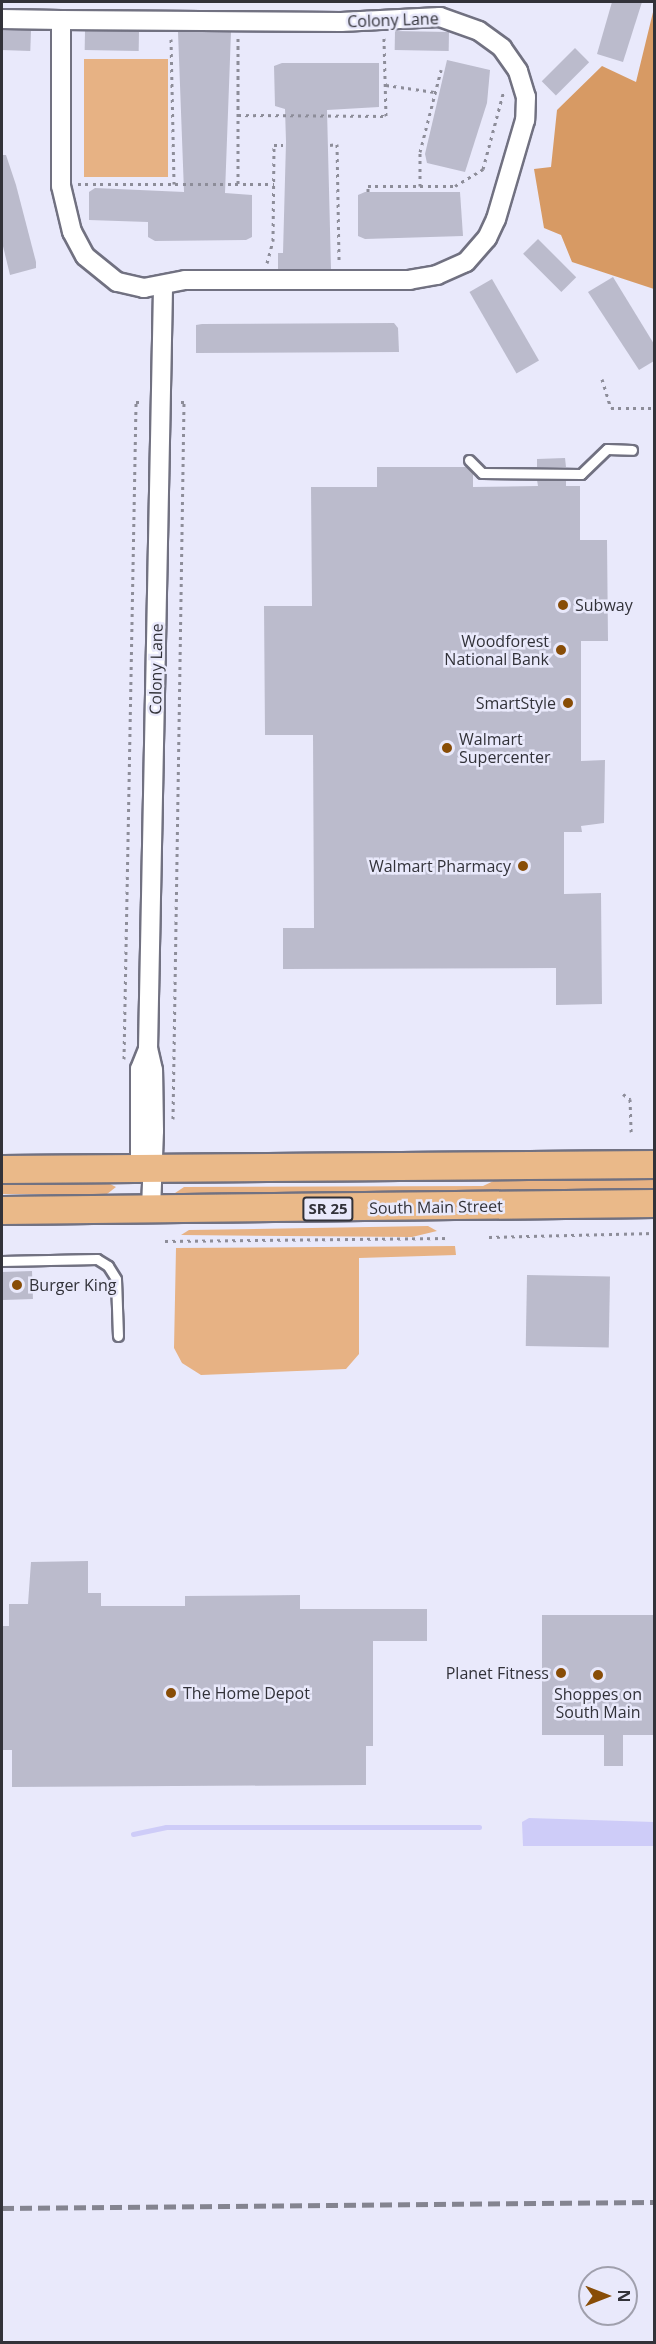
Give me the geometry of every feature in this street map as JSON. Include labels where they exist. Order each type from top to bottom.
[{"type":"main road","points":[[2,1169],[654,1164]]},
{"type":"main road","name":"South Main Street","points":[[2,1210],[654,1203]]},
{"type":"street","name":"Colony Lane","points":[[440,17],[467,25],[502,48],[518,71],[526,97],[525,120],[496,219],[483,245],[466,262],[437,275],[410,280],[261,282],[185,280],[163,288],[117,282],[94,267],[72,232],[61,186],[61,20],[238,22],[440,17]]},
{"type":"street","points":[[2,19],[61,20]]},
{"type":"street","name":"Colony Lane","points":[[151,1209],[146,1168],[153,1070],[148,1049],[163,288]]},
{"type":"lane","points":[[469,460],[482,473],[581,474],[607,449],[632,450]]},
{"type":"lane","points":[[2,1260],[97,1259],[108,1266],[116,1279],[118,1336]]},
{"type":"path","points":[[238,115],[386,116],[382,20]]},
{"type":"path","points":[[171,21],[174,184]]},
{"type":"path","points":[[238,22],[238,184]]},
{"type":"path","points":[[420,186],[420,152],[441,70]]},
{"type":"path","points":[[368,192],[368,186],[455,186],[483,169],[506,86],[518,71]]},
{"type":"path","points":[[386,86],[435,92]]},
{"type":"path","points":[[330,145],[337,144],[339,258]]},
{"type":"path","points":[[261,282],[273,241],[274,145],[283,145]]},
{"type":"path","points":[[61,186],[274,184]]},
{"type":"path","points":[[602,379],[611,408],[654,408]]},
{"type":"path","points":[[124,1072],[136,402],[152,402]]},
{"type":"path","points":[[172,402],[184,402],[173,1130]]},
{"type":"path","points":[[623,1094],[630,1098],[631,1132]]},
{"type":"path","points":[[489,1237],[654,1233]]},
{"type":"path","points":[[165,1241],[450,1238]]},
{"type":"shaded area","points":[[654,8],[654,289],[572,262],[561,235],[544,228],[534,169],[551,167],[557,110],[602,66],[636,82]]},
{"type":"shaded area","points":[[84,59],[168,59],[168,177],[84,177]]},
{"type":"shaded area","points":[[641,1174],[654,1179],[654,1189],[496,1194],[175,1193],[184,1187],[483,1186],[502,1177]]},
{"type":"shaded area","points":[[2,1182],[106,1182],[116,1187],[107,1194],[2,1194]]},
{"type":"shaded area","points":[[428,1226],[437,1231],[412,1237],[181,1235],[189,1230]]},
{"type":"shaded area","points":[[455,1246],[456,1255],[359,1258],[359,1354],[346,1369],[201,1375],[182,1363],[174,1348],[176,1248]]},
{"type":"water","points":[[529,1818],[654,1822],[654,1846],[523,1846],[522,1822]]},
{"type":"building","points":[[612,2],[642,2],[623,62],[597,54]]},
{"type":"building","points":[[2,30],[31,31],[30,51],[2,50]]},
{"type":"building","points":[[85,31],[139,32],[139,51],[85,50]]},
{"type":"building","points":[[395,31],[449,32],[449,51],[395,50]]},
{"type":"building","points":[[178,32],[231,32],[225,193],[252,195],[252,237],[246,240],[155,241],[148,237],[148,222],[89,220],[89,192],[95,188],[184,192]]},
{"type":"building","points":[[575,48],[589,62],[556,95],[542,81]]},
{"type":"building","points":[[447,60],[490,70],[487,103],[465,172],[427,163],[425,154]]},
{"type":"building","points":[[282,63],[379,63],[379,107],[327,110],[331,269],[278,269],[278,253],[283,253],[286,142],[285,109],[275,106],[274,66]]},
{"type":"building","points":[[2,155],[6,155],[16,185],[36,262],[36,268],[10,275],[2,242]]},
{"type":"building","points":[[365,192],[460,192],[463,236],[365,239],[358,236],[358,195]]},
{"type":"building","points":[[538,239],[576,277],[561,292],[523,254]]},
{"type":"building","points":[[613,277],[654,344],[654,361],[639,370],[588,292]]},
{"type":"building","points":[[492,279],[539,360],[516,373],[469,292]]},
{"type":"building","points":[[394,323],[398,328],[399,352],[196,353],[196,325],[202,324]]},
{"type":"building","points":[[565,458],[566,467],[537,467],[537,459]]},
{"type":"building","name":"Walmart Supercenter","points":[[377,467],[466,467],[473,473],[473,487],[538,486],[537,480],[566,481],[566,486],[580,486],[580,540],[607,540],[608,641],[581,641],[581,761],[605,760],[604,823],[581,826],[582,832],[564,832],[564,894],[601,893],[602,1004],[556,1005],[556,968],[283,969],[283,928],[314,928],[313,735],[265,735],[264,606],[312,606],[311,487],[377,487]]},
{"type":"building","name":"Burger King","points":[[32,1271],[33,1299],[3,1300],[2,1272]]},
{"type":"building","points":[[527,1275],[610,1276],[609,1347],[526,1346]]},
{"type":"building","name":"The Home Depot","points":[[88,1561],[88,1593],[101,1593],[101,1606],[185,1606],[185,1596],[300,1595],[300,1609],[427,1609],[427,1641],[373,1641],[373,1746],[366,1746],[366,1785],[12,1787],[12,1750],[2,1750],[2,1626],[9,1626],[9,1604],[28,1604],[31,1562]]},
{"type":"building","name":"Shoppes on South Main","points":[[542,1615],[654,1615],[654,1735],[623,1735],[623,1766],[604,1766],[604,1735],[542,1735]]},
{"type":"waterway","points":[[133,1834],[166,1827],[479,1827]]},
{"type":"railway","points":[[2,2208],[654,2202]]},
{"type":"place","name":"Subway","points":[[563,605]]},
{"type":"place","name":"Woodforest National Bank","points":[[561,650]]},
{"type":"place","name":"SmartStyle","points":[[568,703]]},
{"type":"place","name":"Walmart Supercenter","points":[[447,748]]},
{"type":"place","name":"Walmart Pharmacy","points":[[523,866]]},
{"type":"place","name":"Burger King","points":[[17,1285]]},
{"type":"place","name":"Planet Fitness","points":[[561,1673]]},
{"type":"place","name":"Shoppes on South Main","points":[[598,1675]]},
{"type":"place","name":"The Home Depot","points":[[171,1693]]}]
